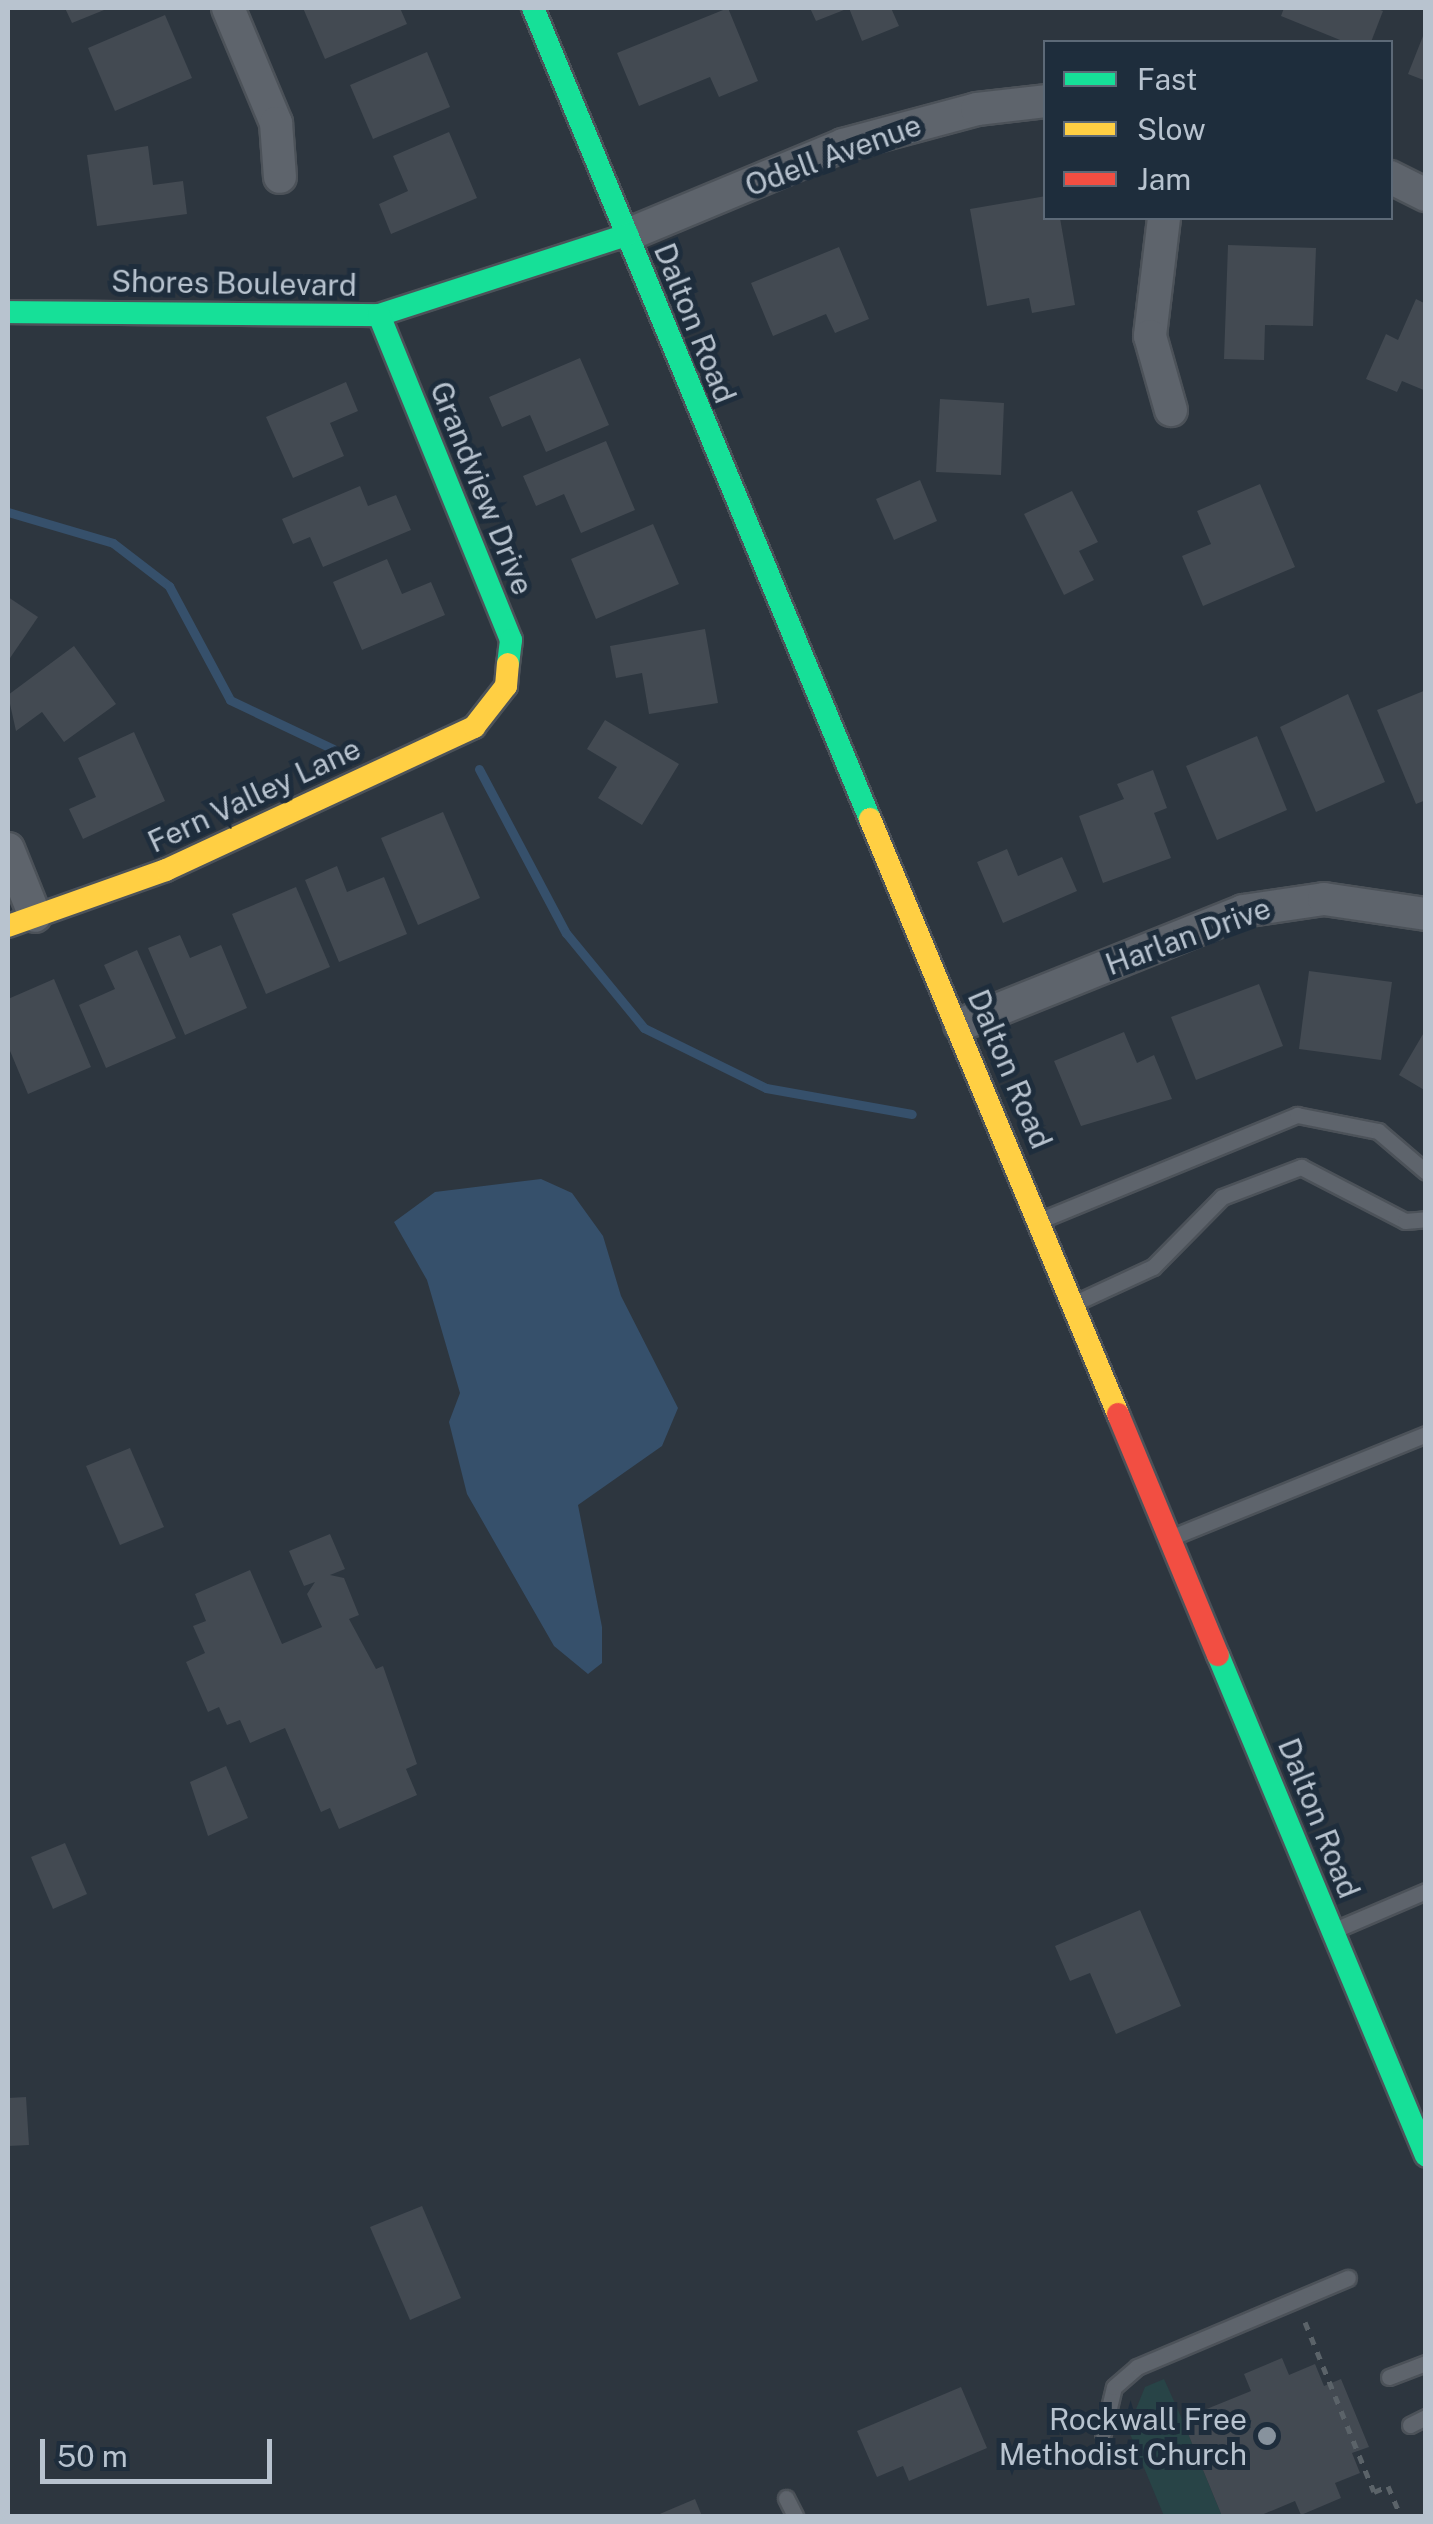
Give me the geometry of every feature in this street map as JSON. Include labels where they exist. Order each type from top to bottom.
[{"type":"street","points":[[228,8],[276,123],[280,177]]},
{"type":"street","name":"Dalton Road","points":[[533,8],[960,1025],[1426,2156]]},
{"type":"street","name":"Odell Avenue","points":[[627,235],[842,146],[977,108],[1043,101]]},
{"type":"street","points":[[1393,179],[1426,195]]},
{"type":"street","points":[[1164,220],[1150,336],[1171,410]]},
{"type":"street","name":"Shores Boulevard","points":[[8,312],[379,315],[627,235]]},
{"type":"street","name":"Grandview Drive","points":[[379,315],[511,640],[506,686]]},
{"type":"street","name":"Fern Valley Lane","points":[[21,921],[166,870],[474,727],[506,686]]},
{"type":"street","points":[[8,850],[21,921]]},
{"type":"street","name":"Harlan Drive","points":[[960,1025],[1243,911],[1324,899],[1426,914]]},
{"type":"lane","points":[[1040,1220],[1297,1115],[1378,1130],[1426,1172]]},
{"type":"lane","points":[[1074,1302],[1153,1268],[1222,1197],[1301,1167],[1405,1221],[1426,1220]]},
{"type":"lane","points":[[1172,1538],[1426,1434]]},
{"type":"lane","points":[[1333,1931],[1426,1891]]},
{"type":"lane","points":[[1104,2433],[1114,2387],[1136,2368],[1348,2278]]},
{"type":"lane","points":[[1390,2377],[1426,2363]]},
{"type":"lane","points":[[1410,2425],[1426,2417]]},
{"type":"lane","points":[[786,2498],[795,2516]]},
{"type":"path","points":[[1296,2300],[1374,2492],[1388,2486],[1401,2516]]},
{"type":"green space","points":[[1164,2379],[1222,2516],[1164,2516],[1128,2429],[1145,2387]]},
{"type":"water","points":[[541,1179],[572,1193],[603,1236],[621,1296],[678,1408],[662,1446],[578,1505],[602,1627],[602,1663],[588,1674],[554,1646],[467,1494],[449,1422],[460,1393],[427,1280],[394,1222],[435,1192]]},
{"type":"building","points":[[65,8],[109,8],[72,23]]},
{"type":"building","points":[[303,8],[400,8],[407,24],[325,59]]},
{"type":"building","points":[[728,8],[758,81],[719,97],[710,77],[639,106],[617,53]]},
{"type":"building","points":[[810,8],[849,8],[816,21]]},
{"type":"building","points":[[849,8],[891,8],[899,26],[862,41]]},
{"type":"building","points":[[1284,8],[1383,11],[1372,40],[1340,40],[1281,16]]},
{"type":"building","points":[[165,15],[192,78],[115,111],[88,48]]},
{"type":"building","points":[[1426,31],[1426,81],[1408,74]]},
{"type":"building","points":[[427,52],[450,107],[373,139],[350,85]]},
{"type":"building","points":[[449,132],[477,198],[391,234],[379,204],[408,191],[393,156]]},
{"type":"building","points":[[148,146],[153,185],[183,181],[187,214],[97,226],[87,155]]},
{"type":"building","points":[[1043,197],[1043,220],[1060,220],[1075,305],[1032,313],[1029,298],[987,306],[970,209]]},
{"type":"building","points":[[1228,245],[1316,248],[1313,326],[1265,325],[1264,360],[1224,359]]},
{"type":"building","points":[[839,247],[869,319],[835,333],[826,314],[773,336],[751,283]]},
{"type":"building","points":[[1416,299],[1426,304],[1426,391],[1402,381],[1397,392],[1366,379],[1386,334],[1398,340]]},
{"type":"building","points":[[580,358],[609,425],[546,452],[530,415],[502,427],[489,397]]},
{"type":"building","points":[[346,382],[358,411],[330,423],[344,456],[293,478],[266,417]]},
{"type":"building","points":[[940,399],[1004,403],[1001,475],[936,472]]},
{"type":"building","points":[[606,441],[635,510],[581,533],[564,494],[536,506],[523,476]]},
{"type":"building","points":[[920,480],[937,521],[894,540],[876,499]]},
{"type":"building","points":[[1260,484],[1295,567],[1203,606],[1182,556],[1211,544],[1197,511]]},
{"type":"building","points":[[360,486],[368,506],[396,495],[411,530],[323,567],[310,537],[293,544],[282,519]]},
{"type":"building","points":[[1072,491],[1098,542],[1079,551],[1094,580],[1064,595],[1024,514]]},
{"type":"building","points":[[653,524],[679,584],[596,619],[571,559]]},
{"type":"building","points":[[387,559],[402,594],[431,582],[445,615],[362,650],[333,582]]},
{"type":"building","points":[[8,597],[38,617],[8,661]]},
{"type":"building","points":[[705,629],[718,703],[649,714],[642,673],[616,678],[610,646]]},
{"type":"building","points":[[74,646],[116,704],[64,742],[42,712],[16,731],[8,695]]},
{"type":"building","points":[[1426,690],[1426,800],[1416,804],[1377,710]]},
{"type":"building","points":[[1348,694],[1385,782],[1316,812],[1280,727]]},
{"type":"building","points":[[605,720],[679,764],[642,825],[598,798],[617,767],[587,749]]},
{"type":"building","points":[[134,732],[165,801],[83,839],[69,809],[96,797],[78,758]]},
{"type":"building","points":[[1257,736],[1287,810],[1217,840],[1186,766]]},
{"type":"building","points":[[1153,770],[1167,808],[1154,813],[1171,858],[1103,883],[1079,816],[1124,799],[1117,784]]},
{"type":"building","points":[[443,812],[480,898],[418,925],[381,838]]},
{"type":"building","points":[[1007,849],[1018,876],[1062,857],[1077,891],[1003,923],[977,862]]},
{"type":"building","points":[[337,866],[347,892],[384,877],[407,934],[339,962],[305,880]]},
{"type":"building","points":[[296,887],[330,967],[266,994],[232,914]]},
{"type":"building","points":[[180,935],[190,958],[221,945],[247,1008],[185,1035],[148,948]]},
{"type":"building","points":[[137,950],[176,1038],[106,1068],[79,1005],[115,989],[104,965]]},
{"type":"building","points":[[1309,971],[1392,982],[1381,1060],[1299,1049]]},
{"type":"building","points":[[54,979],[91,1067],[28,1094],[8,1046],[8,999]]},
{"type":"building","points":[[1259,984],[1283,1046],[1196,1080],[1171,1017]]},
{"type":"building","points":[[1426,1029],[1426,1091],[1399,1075]]},
{"type":"building","points":[[1124,1032],[1137,1063],[1154,1055],[1172,1099],[1081,1126],[1054,1061]]},
{"type":"building","points":[[130,1448],[164,1527],[120,1545],[86,1466]]},
{"type":"building","points":[[330,1534],[345,1569],[330,1575],[344,1578],[359,1615],[349,1619],[376,1669],[383,1666],[417,1764],[406,1769],[417,1795],[339,1829],[330,1808],[321,1812],[285,1728],[250,1743],[240,1720],[227,1725],[219,1707],[208,1712],[186,1662],[205,1653],[193,1626],[206,1621],[195,1594],[250,1570],[282,1644],[322,1627],[307,1594],[315,1582],[304,1586],[289,1551]]},
{"type":"building","points":[[226,1766],[248,1818],[208,1836],[190,1782]]},
{"type":"building","points":[[65,1843],[87,1894],[53,1909],[31,1857]]},
{"type":"building","points":[[1140,1910],[1181,2006],[1116,2034],[1090,1973],[1070,1981],[1055,1946]]},
{"type":"building","points":[[26,2097],[29,2145],[8,2146],[8,2098]]},
{"type":"building","points":[[422,2206],[461,2298],[410,2320],[370,2227]]},
{"type":"building","name":"Rockwall Free Methodist Church","points":[[1282,2358],[1289,2375],[1315,2364],[1324,2386],[1341,2379],[1369,2447],[1352,2453],[1360,2473],[1335,2483],[1341,2498],[1301,2515],[1295,2501],[1259,2516],[1222,2516],[1182,2419],[1251,2391],[1244,2374]]},
{"type":"building","points":[[961,2387],[987,2448],[909,2481],[903,2466],[877,2477],[857,2431]]},
{"type":"building","points":[[695,2499],[702,2516],[655,2516]]},
{"type":"waterway","points":[[8,512],[113,543],[169,586],[230,700],[333,749]]},
{"type":"waterway","points":[[479,769],[566,933],[644,1028],[766,1088],[912,1114]]},
{"type":"traffic: fast","points":[[533,8],[870,819]]},
{"type":"traffic: fast","points":[[8,312],[379,315],[627,235]]},
{"type":"traffic: fast","points":[[379,315],[511,640],[508,664]]},
{"type":"traffic: fast","points":[[1218,1655],[1426,2156]]},
{"type":"traffic: slow","points":[[8,926],[166,870],[474,727],[506,686],[508,664]]},
{"type":"traffic: slow","points":[[870,819],[1118,1414]]},
{"type":"traffic: jam","points":[[1118,1414],[1218,1655]]},
{"type":"place","name":"Rockwall Free Methodist Church","points":[[1267,2436]]}]
